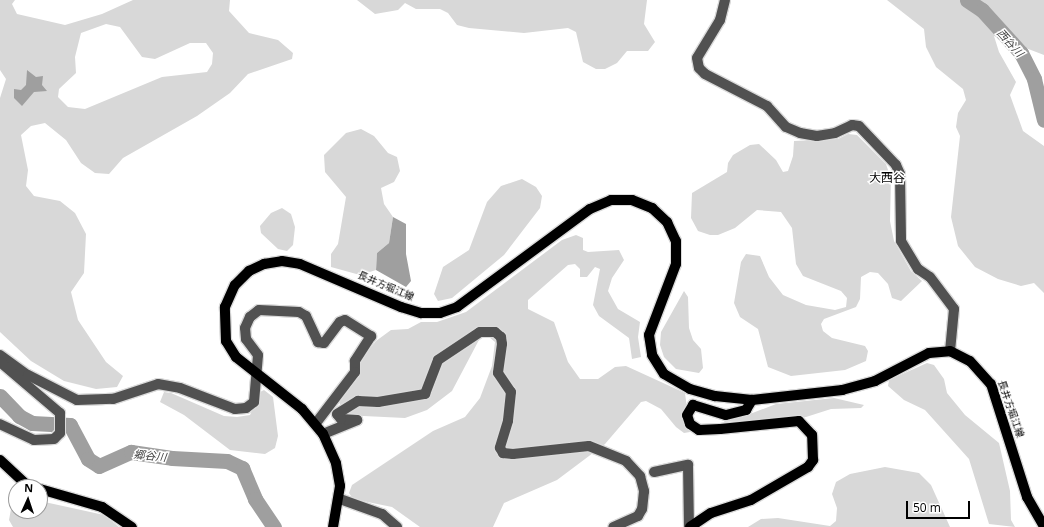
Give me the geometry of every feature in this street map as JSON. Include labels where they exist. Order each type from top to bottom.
[{"type":"main road","name":"長井方堀江線","points":[[333,527],[340,499],[336,462],[323,434],[316,423],[236,357],[226,341],[223,325],[224,307],[235,285],[249,271],[282,261],[300,264],[401,307],[421,313],[440,313],[457,307],[590,209],[611,200],[632,200],[652,208],[662,217],[676,240],[676,264],[649,335],[652,355],[664,374],[690,389],[726,398],[752,400],[842,390],[875,381],[929,353],[950,351],[970,361],[991,384],[1027,497],[1044,526]]},
{"type":"main road","points":[[689,527],[704,516],[751,500],[808,467],[815,451],[812,435],[799,421],[699,430],[690,424],[687,415],[693,405],[690,389]]},
{"type":"main road","points":[[693,405],[726,415],[746,410],[752,400]]},
{"type":"main road","points":[[0,460],[21,479]]},
{"type":"main road","points":[[48,491],[102,507],[132,527]]},
{"type":"street","points":[[725,0],[720,20],[697,58],[699,68],[767,106],[786,127],[800,133],[817,136],[835,133],[852,125],[859,126],[896,165],[900,174],[901,241],[918,268],[930,277],[954,309],[950,351]]},
{"type":"street","points":[[0,355],[28,375],[77,400],[113,399],[158,384],[180,388],[235,409],[246,408],[254,402],[258,355],[246,339],[245,328],[250,317],[259,310],[299,312],[306,316],[312,334],[324,343],[345,320],[371,336],[355,361],[355,372],[316,423]]},
{"type":"street","points":[[323,434],[357,420],[341,419],[337,414],[358,401],[378,402],[425,394],[438,360],[480,332],[495,332],[501,336],[502,344],[498,373],[511,392],[508,421],[500,448],[503,453],[513,454],[589,446],[626,461],[640,476],[644,490],[642,509],[625,524],[613,527]]},
{"type":"street","points":[[0,362],[60,414],[60,433],[54,439],[34,440],[0,424]]},
{"type":"street","points":[[654,472],[688,465],[689,527]]},
{"type":"street","points":[[340,499],[382,514],[397,527]]},
{"type":"shaded area","points":[[0,0],[15,0],[12,4],[17,14],[65,25],[102,14],[133,0],[230,0],[229,11],[249,33],[278,40],[293,53],[292,59],[248,74],[230,93],[197,116],[123,158],[109,174],[95,173],[81,163],[66,140],[45,123],[31,126],[21,135],[28,170],[26,186],[34,196],[60,201],[75,213],[86,234],[84,273],[71,292],[78,320],[106,362],[123,376],[117,387],[96,389],[64,381],[31,361],[0,332],[0,98],[6,79],[0,70]],"holes":[[[106,24],[120,27],[142,57],[155,59],[190,43],[206,43],[213,53],[212,64],[207,72],[162,77],[85,109],[68,107],[58,97],[59,89],[76,73],[75,57],[81,33]]]},
{"type":"shaded area","points":[[357,0],[647,0],[644,24],[655,42],[648,51],[627,51],[617,63],[605,69],[596,69],[583,62],[576,32],[568,28],[524,33],[469,28],[457,25],[448,13],[440,9],[416,9],[405,3],[398,10],[375,14]]},
{"type":"shaded area","points":[[887,0],[1044,0],[1044,55],[994,36],[999,52],[1016,82],[1010,95],[1023,131],[1044,146],[1044,293],[1034,283],[1021,286],[998,279],[975,267],[958,246],[951,217],[960,136],[956,127],[958,113],[966,100],[963,89],[936,67],[926,47],[924,29]]},
{"type":"shaded area","points":[[27,70],[36,77],[43,76],[42,85],[47,91],[34,92],[22,106],[14,98],[14,89],[21,90],[26,85]]},
{"type":"shaded area","points":[[361,129],[374,136],[388,153],[397,157],[400,171],[394,182],[381,188],[384,204],[393,217],[389,243],[377,253],[376,270],[360,275],[331,267],[331,254],[338,244],[346,197],[325,172],[324,155],[346,133]]},
{"type":"shaded area","points":[[848,134],[857,135],[886,164],[891,179],[890,221],[894,241],[911,271],[922,281],[901,301],[892,298],[888,284],[878,273],[870,272],[861,277],[860,299],[856,307],[824,319],[821,324],[823,331],[832,338],[865,346],[868,351],[866,361],[845,370],[791,376],[768,367],[758,329],[740,317],[734,303],[741,262],[746,254],[760,256],[769,277],[783,295],[806,305],[835,310],[846,307],[847,298],[841,291],[803,276],[796,264],[792,228],[781,212],[757,210],[735,228],[718,235],[710,235],[698,231],[691,218],[692,193],[727,172],[728,163],[733,155],[750,145],[759,144],[776,160],[783,172],[788,171],[793,156],[794,141],[838,139]]},
{"type":"shaded area","points":[[522,179],[536,187],[542,196],[540,208],[504,255],[452,298],[438,301],[434,294],[443,267],[469,250],[487,202],[501,186]]},
{"type":"shaded area","points":[[282,208],[291,214],[295,227],[293,245],[287,251],[278,249],[261,233],[260,226],[271,213]]},
{"type":"shaded area","points":[[393,217],[406,224],[406,254],[411,281],[406,287],[376,270],[377,253],[389,243]]},
{"type":"shaded area","points":[[576,235],[583,238],[583,250],[588,252],[619,250],[624,260],[612,278],[608,291],[618,309],[640,322],[638,337],[641,357],[632,359],[629,338],[599,316],[593,305],[600,269],[595,267],[587,277],[580,277],[580,269],[575,264],[568,265],[528,300],[528,309],[554,322],[568,362],[580,379],[598,379],[615,367],[626,366],[685,393],[690,432],[684,433],[676,427],[661,409],[646,401],[641,402],[605,444],[557,480],[504,503],[493,527],[420,527],[392,507],[353,499],[349,493],[352,485],[433,431],[465,417],[480,398],[492,366],[495,342],[489,337],[480,338],[452,391],[427,410],[405,418],[343,415],[339,401],[358,376],[359,362],[376,341],[391,330],[408,329],[421,322],[437,322],[466,312],[562,240]]},
{"type":"shaded area","points":[[684,291],[688,297],[689,328],[693,340],[701,349],[703,368],[699,373],[676,369],[664,357],[660,345],[661,332]]},
{"type":"shaded area","points":[[927,363],[934,365],[944,379],[947,393],[965,415],[999,443],[1010,491],[1011,520],[1015,527],[989,524],[969,459],[925,410],[904,400],[888,386],[889,380]]},
{"type":"shaded area","points":[[264,390],[273,397],[278,436],[275,448],[265,454],[230,450],[184,415],[160,402],[164,392],[171,393],[224,416],[237,417],[250,415],[260,392]]},
{"type":"shaded area","points":[[834,398],[864,405],[861,408],[831,409],[806,417],[724,422],[726,418],[750,414],[776,404]]},
{"type":"shaded area","points":[[885,467],[919,473],[931,485],[950,527],[748,527],[761,519],[778,518],[830,526],[836,521],[837,508],[832,494],[836,482],[850,474]]},
{"type":"shaded area","points":[[48,503],[104,515],[119,527],[13,527],[9,520],[48,519]]},
{"type":"waterway","name":"西谷川","points":[[967,0],[982,10],[1021,53],[1034,79],[1044,120]]},
{"type":"waterway","name":"郷谷川","points":[[0,396],[19,416],[32,423],[70,425],[88,459],[99,466],[131,452],[172,458],[227,461],[242,468],[255,499],[274,527]]},
{"type":"district","name":"大西谷","points":[[887,178]]}]
